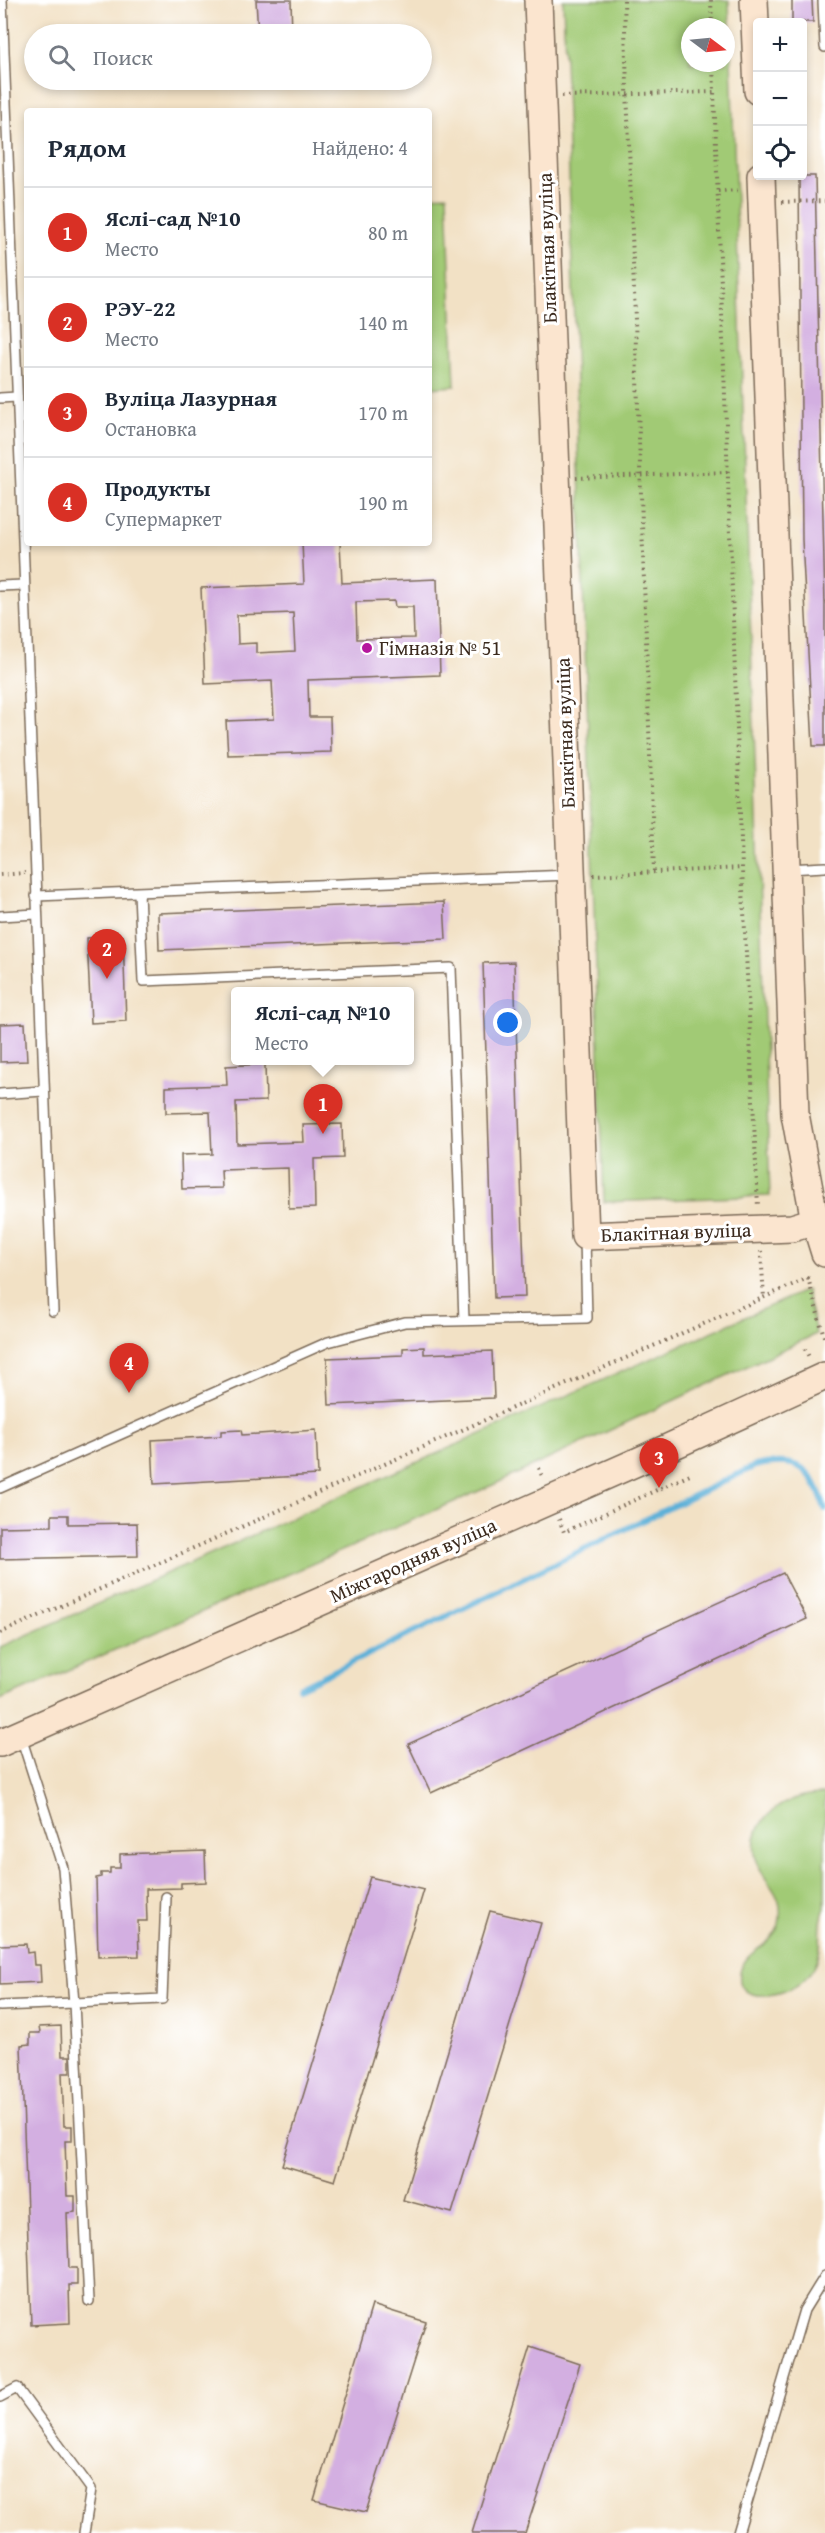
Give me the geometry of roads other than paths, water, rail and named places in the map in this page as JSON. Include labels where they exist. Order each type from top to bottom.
[{"type":"street","name":"Блакітная вуліца","points":[[538,0],[585,1236],[792,1228],[820,1220]]},
{"type":"street","points":[[754,0],[757,72]]},
{"type":"street","points":[[753,183],[795,1114],[820,1220],[825,1253]]},
{"type":"street","name":"Міжгародняя вуліца","points":[[10,1739],[648,1457],[818,1368]]},
{"type":"lane","points":[[2,0],[2,58],[53,1311]]},
{"type":"lane","points":[[823,0],[825,47]]},
{"type":"lane","points":[[0,398],[17,397]]},
{"type":"lane","points":[[0,586],[24,585]]},
{"type":"lane","points":[[785,869],[825,867]]},
{"type":"lane","points":[[36,896],[571,875]]},
{"type":"lane","points":[[139,893],[143,981],[452,968],[464,1320]]},
{"type":"lane","points":[[0,916],[37,914]]},
{"type":"lane","points":[[0,1094],[43,1092]]},
{"type":"lane","points":[[0,1488],[328,1342],[405,1322],[587,1318],[585,1236]]},
{"type":"lane","points":[[10,1739],[63,1868],[74,2003],[89,2301]]},
{"type":"lane","points":[[0,2006],[162,2000],[166,1897]]},
{"type":"lane","points":[[738,2533],[804,2310],[825,2276]]},
{"type":"lane","points":[[0,2397],[17,2388],[91,2489],[84,2533]]},
{"type":"waterway","points":[[299,1688],[755,1466],[783,1463],[802,1468],[815,1484],[825,1509]]},
{"type":"place","name":"Гімназія № 51","points":[[367,648]]},
{"type":"place","name":"РЭУ-22","points":[[107,979]]},
{"type":"place","name":"Яслі-сад №10","points":[[323,1134]]},
{"type":"place","name":"Продукты","points":[[129,1393]]},
{"type":"place","name":"Вуліца Лазурная","points":[[659,1488]]}]
